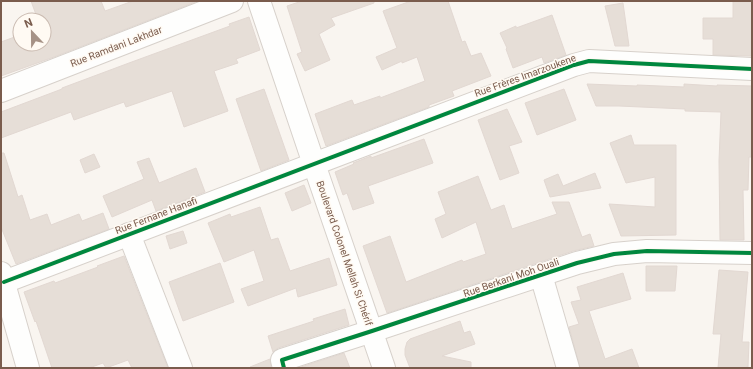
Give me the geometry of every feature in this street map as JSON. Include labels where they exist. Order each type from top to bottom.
[{"type":"street","name":"Rue Ramdani Lakhdar","points":[[1,91],[232,1]]},
{"type":"street","name":"Boulevard Colonel Mellah Si Chérif","points":[[259,1],[384,368]]},
{"type":"street","name":"Rue Frères Imarzoukene","points":[[314,164],[589,61],[752,69]]},
{"type":"street","name":"Rue Fernane Hanafi","points":[[2,277],[129,234],[314,164]]},
{"type":"street","points":[[129,234],[181,368]]},
{"type":"street","name":"Rue Berkani Moh Ouali","points":[[283,364],[372,331],[577,263],[614,254],[647,251],[752,253]]},
{"type":"street","points":[[541,275],[568,368]]},
{"type":"street","points":[[2,277],[28,368]]},
{"type":"building","points":[[31,1],[101,1],[105,11],[133,1],[198,1],[1,76],[1,42],[12,38],[12,52],[52,52],[52,12],[35,12]]},
{"type":"building","points":[[302,1],[374,1],[374,3],[331,18],[335,25],[319,34],[330,60],[305,71],[297,54],[302,52],[287,6]]},
{"type":"building","points":[[411,1],[448,1],[462,42],[465,41],[471,56],[481,53],[491,76],[452,91],[454,96],[429,105],[429,107],[326,146],[315,114],[352,100],[354,105],[380,96],[380,98],[425,81],[417,57],[402,63],[402,61],[382,70],[376,57],[397,48],[383,11]]},
{"type":"building","points":[[733,1],[752,1],[752,56],[713,55],[713,39],[703,39],[703,18],[733,18]]},
{"type":"building","points":[[623,3],[629,46],[615,46],[605,6]]},
{"type":"building","points":[[552,15],[566,55],[544,63],[542,57],[513,68],[506,49],[507,48],[500,33],[516,26],[516,28]]},
{"type":"building","points":[[249,17],[260,50],[236,59],[238,63],[214,71],[228,111],[184,127],[172,91],[126,107],[124,102],[74,120],[71,112],[1,138],[1,112],[230,26],[229,24]]},
{"type":"building","points":[[587,84],[684,87],[684,84],[752,86],[752,157],[749,157],[748,190],[743,190],[744,240],[720,240],[719,161],[721,112],[685,111],[685,109],[596,106]]},
{"type":"building","points":[[264,89],[289,160],[261,171],[236,99]]},
{"type":"building","points":[[564,89],[576,120],[537,135],[525,103]]},
{"type":"building","points":[[507,109],[522,142],[509,146],[519,173],[500,180],[478,120]]},
{"type":"building","points":[[631,135],[634,145],[676,145],[676,235],[621,236],[609,204],[655,207],[655,177],[626,183],[610,143]]},
{"type":"building","points":[[424,139],[433,163],[368,186],[374,203],[353,210],[347,193],[343,195],[335,172],[371,156],[371,158]]},
{"type":"building","points":[[1,153],[4,153],[18,197],[22,195],[30,220],[47,214],[51,225],[79,214],[82,221],[103,213],[109,229],[16,264],[1,227]]},
{"type":"building","points":[[94,154],[100,167],[85,173],[80,160]]},
{"type":"building","points":[[149,158],[159,183],[196,168],[205,192],[156,211],[152,200],[112,217],[103,196],[144,179],[137,162]]},
{"type":"building","points":[[595,173],[601,188],[550,197],[544,180],[558,174],[563,186]]},
{"type":"building","points":[[478,176],[491,210],[504,205],[512,229],[557,214],[552,202],[569,202],[582,237],[590,234],[594,246],[573,251],[387,313],[363,246],[390,236],[406,282],[462,260],[463,262],[486,254],[476,222],[442,238],[435,219],[446,214],[438,192]]},
{"type":"building","points":[[304,185],[311,203],[292,211],[285,193]]},
{"type":"building","points":[[260,207],[271,240],[278,238],[290,271],[329,258],[337,285],[298,297],[296,288],[248,306],[241,289],[264,281],[254,250],[224,262],[208,223],[230,214],[231,217]]},
{"type":"building","points":[[183,231],[187,243],[170,249],[166,236]]},
{"type":"building","points":[[124,256],[168,368],[132,368],[128,360],[106,368],[103,363],[89,368],[52,368],[36,321],[35,322],[24,292],[54,281],[55,283]]},
{"type":"building","points":[[220,263],[234,302],[183,321],[169,282]]},
{"type":"building","points":[[646,266],[677,266],[675,291],[646,291]]},
{"type":"building","points":[[719,270],[748,272],[742,342],[749,342],[748,367],[746,368],[718,368],[721,334],[713,334]]},
{"type":"building","points":[[623,273],[631,299],[589,311],[605,359],[632,349],[639,368],[580,368],[569,327],[579,324],[571,302],[581,300],[577,287]]},
{"type":"building","points":[[345,309],[349,325],[278,348],[273,352],[268,336]]},
{"type":"building","points":[[460,321],[464,333],[470,331],[475,344],[442,356],[471,362],[471,368],[410,368],[405,355],[405,349],[407,342],[410,339]]},
{"type":"building","points":[[344,353],[350,368],[298,368]]},
{"type":"building","points":[[270,359],[271,368],[250,367]]},
{"type":"cycle path","points":[[4,282],[574,65],[589,61],[752,69]]},
{"type":"cycle path","points":[[284,368],[282,360],[577,263],[614,254],[647,251],[752,253]]}]
